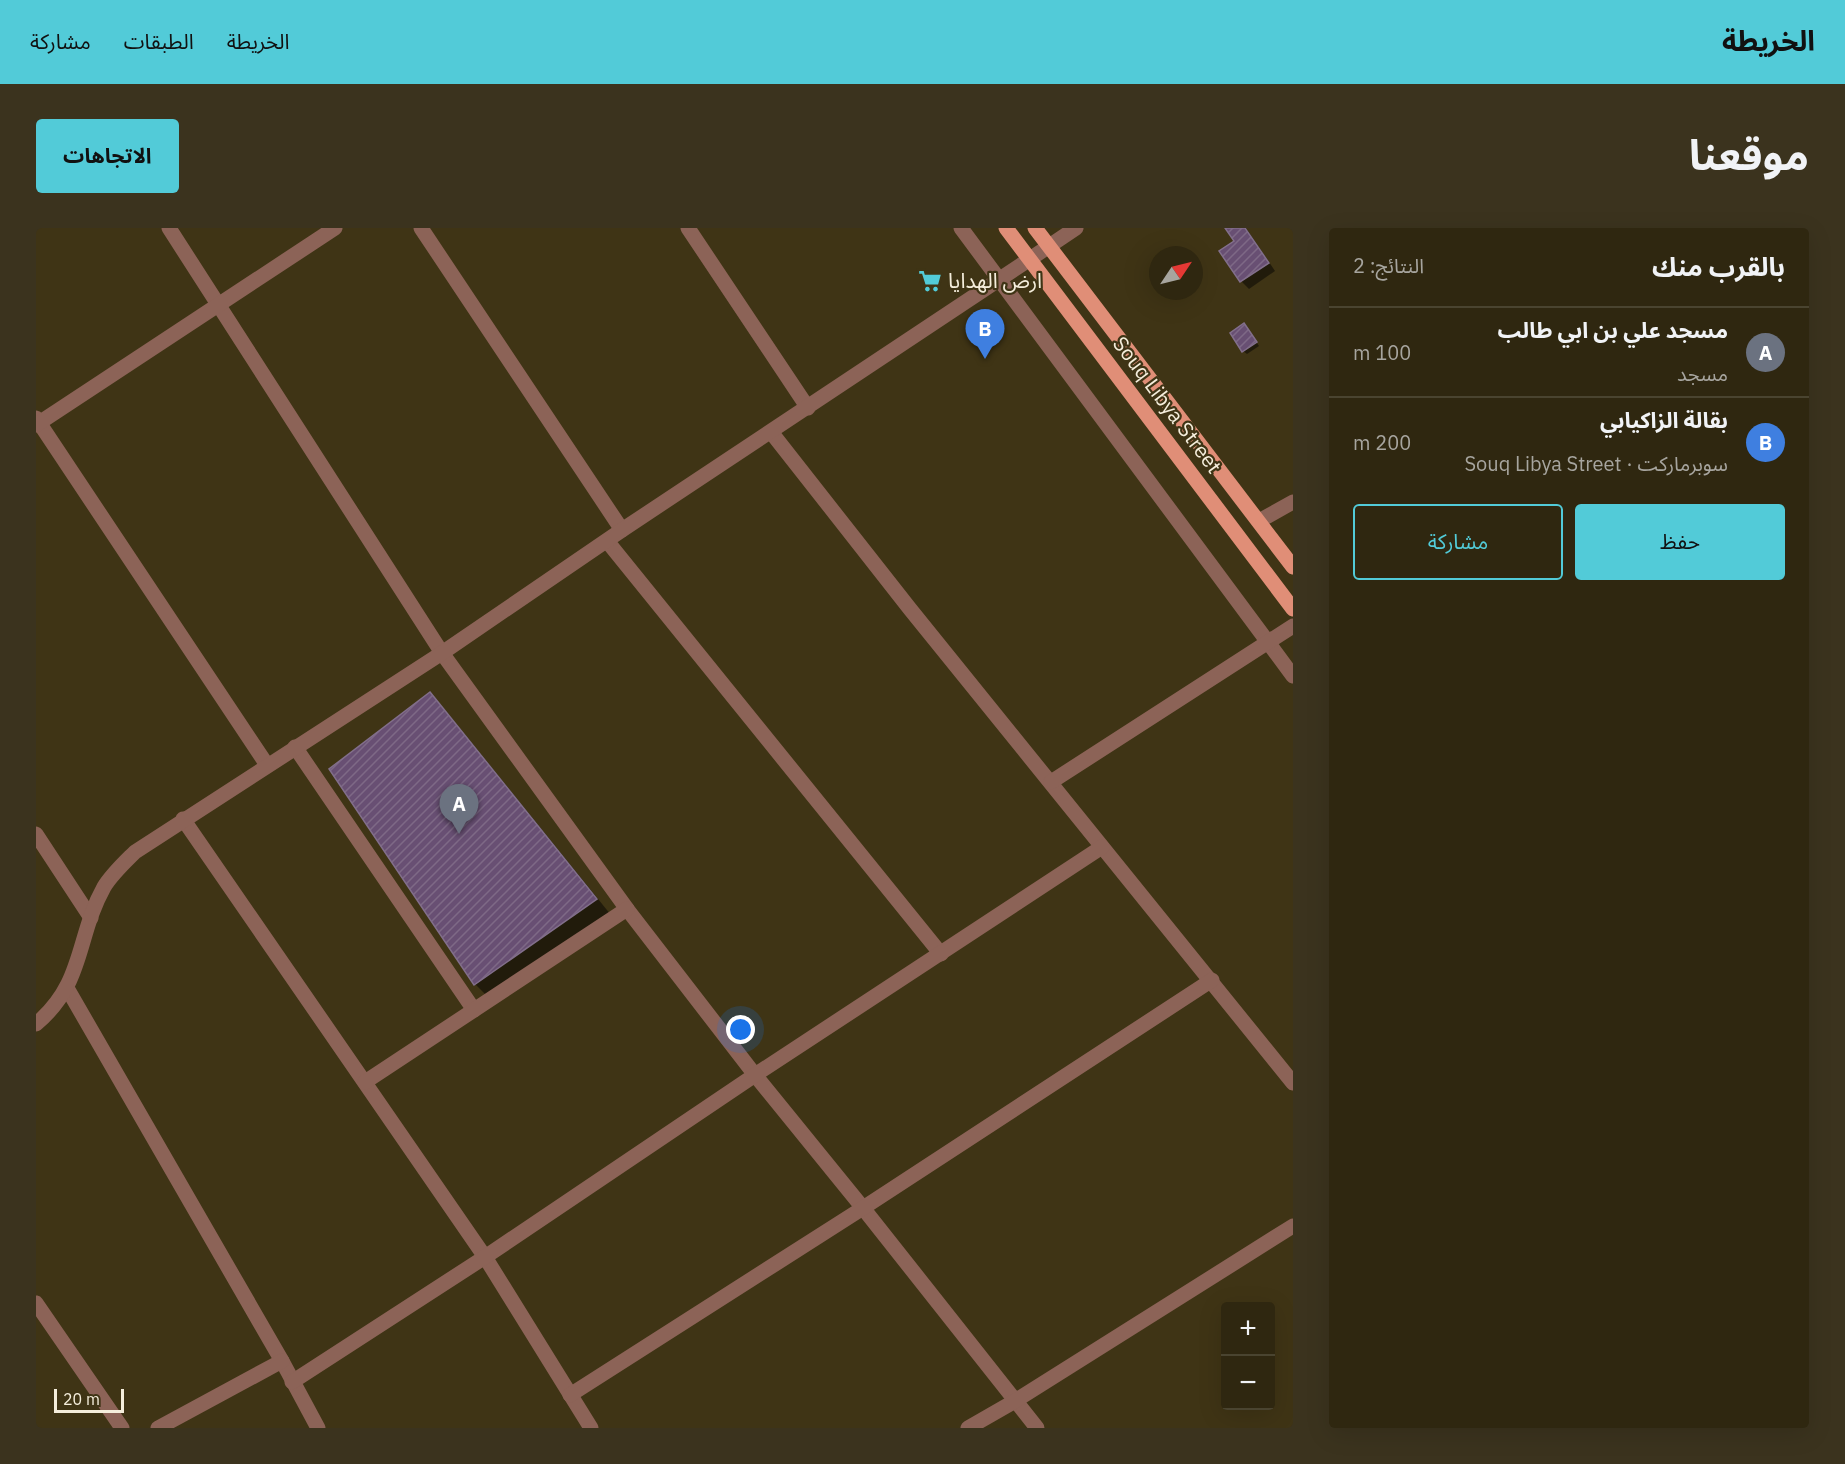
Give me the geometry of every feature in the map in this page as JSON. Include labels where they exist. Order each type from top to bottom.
[{"type":"main road","name":"Souq Libya Street","points":[[1006,228],[1293,609]]},
{"type":"main road","name":"Souq Libya Street","points":[[1035,228],[1293,567]]},
{"type":"street","points":[[169,228],[442,653],[627,909],[755,1075],[1037,1428]]},
{"type":"street","points":[[267,765],[37,422],[335,228]]},
{"type":"street","points":[[421,228],[622,530]]},
{"type":"street","points":[[688,228],[808,408]]},
{"type":"street","points":[[961,228],[1293,676]]},
{"type":"street","points":[[36,1024],[49,1013],[67,988],[105,885],[135,852],[442,653],[622,530],[1076,228]]},
{"type":"street","points":[[771,432],[910,609],[1293,1083]]},
{"type":"street","points":[[1259,521],[1293,502]]},
{"type":"street","points":[[607,542],[941,954]]},
{"type":"street","points":[[1051,782],[1293,626]]},
{"type":"street","points":[[295,747],[474,1010]]},
{"type":"street","points":[[183,819],[485,1257],[591,1428]]},
{"type":"street","points":[[36,834],[91,918]]},
{"type":"street","points":[[292,1382],[485,1257],[755,1075],[1102,847]]},
{"type":"street","points":[[365,1082],[627,909]]},
{"type":"street","points":[[570,1395],[863,1208],[1212,980]]},
{"type":"street","points":[[67,988],[282,1361],[318,1428]]},
{"type":"street","points":[[968,1428],[1015,1401],[1293,1226]]},
{"type":"street","points":[[36,1303],[122,1428]]},
{"type":"street","points":[[158,1428],[282,1361]]},
{"type":"building","points":[[1225,228],[1245,228],[1269,263],[1240,282],[1219,251],[1234,241]]},
{"type":"building","points":[[1244,323],[1257,342],[1242,352],[1230,333]]},
{"type":"building","points":[[430,692],[597,899],[474,985],[329,769]]},
{"type":"place","name":"ارض الهدايا","points":[[930,281]]},
{"type":"place","name":"بقالة الزاكيابي","points":[[985,359]]},
{"type":"place","name":"مسجد علي بن ابي طالب","points":[[459,834]]}]
